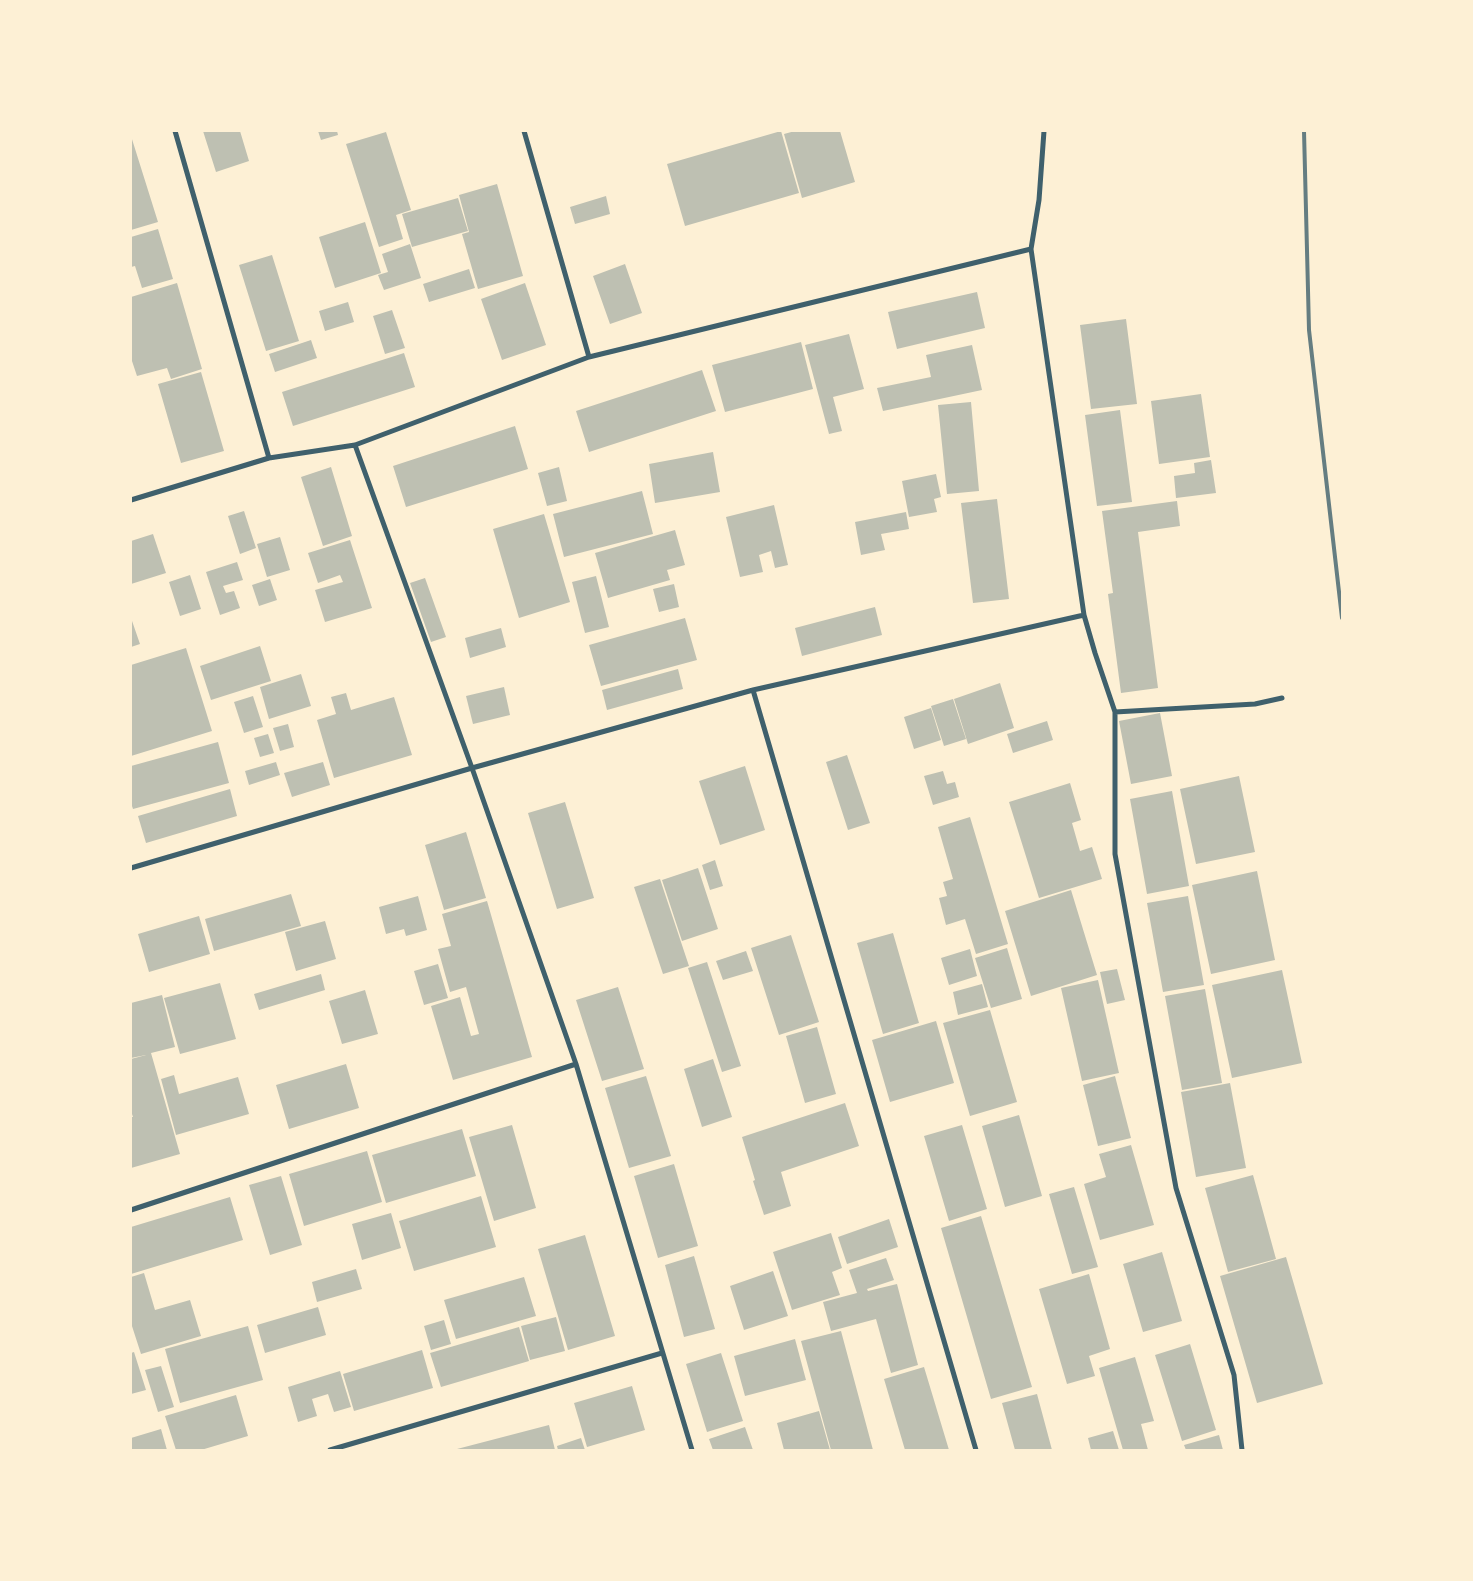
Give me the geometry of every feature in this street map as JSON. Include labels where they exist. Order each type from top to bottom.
[{"type":"street","points":[[175,131],[269,458]]},
{"type":"street","points":[[524,131],[589,357]]},
{"type":"street","points":[[1044,131],[1039,200],[1031,248],[1084,615],[1115,712],[1115,854],[1176,1188],[1234,1375],[1242,1450]]},
{"type":"street","points":[[131,500],[269,458],[355,445],[589,357],[1031,248]]},
{"type":"street","points":[[355,445],[472,768],[576,1064],[692,1450]]},
{"type":"street","points":[[131,868],[472,768],[753,690],[1084,615]]},
{"type":"street","points":[[753,690],[976,1450]]},
{"type":"street","points":[[1115,712],[1255,704],[1282,698]]},
{"type":"street","points":[[131,1210],[576,1064]]},
{"type":"street","points":[[330,1450],[662,1352]]},
{"type":"building","points":[[203,131],[240,131],[249,161],[216,172]]},
{"type":"building","points":[[318,131],[337,131],[338,135],[321,140]]},
{"type":"building","points":[[781,131],[799,193],[685,226],[667,164]]},
{"type":"building","points":[[795,131],[840,131],[855,182],[802,198],[784,134]]},
{"type":"building","points":[[386,132],[411,210],[396,215],[403,239],[379,247],[346,144]]},
{"type":"building","points":[[131,136],[158,222],[131,230]]},
{"type":"building","points":[[497,184],[523,276],[478,289],[462,234],[469,232],[459,195]]},
{"type":"building","points":[[606,196],[610,214],[575,224],[570,207]]},
{"type":"building","points":[[458,198],[468,231],[412,247],[402,214]]},
{"type":"building","points":[[365,222],[381,273],[335,288],[319,237]]},
{"type":"building","points":[[158,229],[173,279],[142,288],[135,266],[131,267],[131,237]]},
{"type":"building","points":[[410,244],[421,278],[384,290],[378,275],[388,272],[382,254]]},
{"type":"building","points":[[272,255],[299,341],[266,351],[239,265]]},
{"type":"building","points":[[625,264],[642,313],[610,324],[593,276]]},
{"type":"building","points":[[469,269],[475,288],[429,302],[423,284]]},
{"type":"building","points":[[177,283],[202,369],[171,379],[167,368],[137,376],[131,358],[131,297]]},
{"type":"building","points":[[525,283],[546,345],[502,360],[481,299]]},
{"type":"building","points":[[977,292],[985,328],[897,349],[888,312]]},
{"type":"building","points":[[348,302],[354,322],[325,331],[319,311]]},
{"type":"building","points":[[392,310],[405,348],[385,354],[373,316]]},
{"type":"building","points":[[1126,319],[1137,404],[1091,409],[1080,325]]},
{"type":"building","points":[[849,334],[864,389],[833,397],[842,431],[829,434],[805,345]]},
{"type":"building","points":[[311,340],[317,358],[275,372],[269,354]]},
{"type":"building","points":[[801,342],[813,389],[725,412],[712,365]]},
{"type":"building","points":[[972,345],[982,390],[883,411],[877,388],[931,377],[926,355]]},
{"type":"building","points":[[404,353],[415,387],[293,426],[282,392]]},
{"type":"building","points":[[702,370],[716,411],[589,452],[576,411]]},
{"type":"building","points":[[201,372],[224,451],[181,463],[158,384]]},
{"type":"building","points":[[1201,394],[1210,457],[1159,464],[1151,401]]},
{"type":"building","points":[[971,402],[979,491],[947,494],[938,405]]},
{"type":"building","points":[[1120,410],[1132,502],[1097,506],[1085,415]]},
{"type":"building","points":[[515,426],[528,469],[406,507],[393,466]]},
{"type":"building","points":[[713,452],[720,492],[655,503],[649,464]]},
{"type":"building","points":[[1211,460],[1216,493],[1176,498],[1174,476],[1195,473],[1194,463]]},
{"type":"building","points":[[331,467],[352,536],[323,546],[301,477]]},
{"type":"building","points":[[559,467],[567,501],[547,506],[538,473]]},
{"type":"building","points":[[936,474],[941,497],[934,499],[937,512],[909,517],[902,481]]},
{"type":"building","points":[[642,491],[653,534],[564,557],[553,514]]},
{"type":"building","points":[[997,499],[1009,599],[973,603],[961,503]]},
{"type":"building","points":[[1177,501],[1180,526],[1138,532],[1158,688],[1121,693],[1108,594],[1113,593],[1102,511]]},
{"type":"building","points":[[774,505],[788,565],[775,568],[771,551],[759,555],[763,572],[740,577],[726,517]]},
{"type":"building","points":[[244,511],[256,548],[240,554],[228,516]]},
{"type":"building","points":[[906,512],[909,529],[881,534],[885,550],[861,555],[855,522]]},
{"type":"building","points":[[544,514],[570,602],[519,618],[493,529]]},
{"type":"building","points":[[675,530],[685,565],[667,570],[670,580],[608,598],[595,553]]},
{"type":"building","points":[[153,534],[166,573],[131,584],[131,541]]},
{"type":"building","points":[[280,537],[290,570],[267,577],[257,544]]},
{"type":"building","points":[[350,540],[372,608],[325,622],[315,590],[343,582],[340,575],[318,583],[308,553]]},
{"type":"building","points":[[237,562],[243,580],[223,586],[226,593],[234,591],[240,608],[220,615],[206,572]]},
{"type":"building","points":[[190,575],[201,609],[180,616],[169,582]]},
{"type":"building","points":[[596,576],[609,627],[585,633],[572,582]]},
{"type":"building","points":[[425,578],[446,637],[431,642],[410,583]]},
{"type":"building","points":[[270,579],[277,600],[259,606],[252,585]]},
{"type":"building","points":[[674,584],[679,607],[659,612],[653,589]]},
{"type":"building","points":[[875,607],[882,635],[802,656],[795,628]]},
{"type":"building","points":[[131,618],[140,644],[131,647]]},
{"type":"building","points":[[685,618],[697,660],[601,686],[589,645]]},
{"type":"building","points":[[501,628],[506,647],[470,658],[465,638]]},
{"type":"building","points":[[260,646],[271,681],[211,700],[200,666]]},
{"type":"building","points":[[186,648],[212,731],[131,756],[131,665]]},
{"type":"building","points":[[678,669],[683,689],[607,710],[602,690]]},
{"type":"building","points":[[301,674],[311,706],[269,719],[260,687]]},
{"type":"building","points":[[1000,683],[1014,728],[968,744],[954,699]]},
{"type":"building","points":[[504,687],[510,715],[473,724],[466,696]]},
{"type":"building","points":[[346,693],[351,710],[394,697],[412,755],[334,778],[317,720],[336,714],[331,697]]},
{"type":"building","points":[[253,696],[263,727],[244,733],[234,702]]},
{"type":"building","points":[[953,699],[966,739],[944,746],[931,706]]},
{"type":"building","points":[[931,708],[941,740],[914,749],[904,717]]},
{"type":"building","points":[[1160,713],[1172,776],[1131,784],[1119,721]]},
{"type":"building","points":[[1047,721],[1053,740],[1013,753],[1007,734]]},
{"type":"building","points":[[288,724],[294,747],[280,751],[273,728]]},
{"type":"building","points":[[268,734],[274,753],[260,757],[254,738]]},
{"type":"building","points":[[218,742],[229,783],[133,809],[131,803],[131,766]]},
{"type":"building","points":[[847,755],[870,823],[848,830],[826,762]]},
{"type":"building","points":[[276,762],[280,775],[249,785],[245,771]]},
{"type":"building","points":[[323,762],[330,785],[292,797],[284,773]]},
{"type":"building","points":[[745,766],[765,830],[720,845],[699,781]]},
{"type":"building","points":[[943,771],[947,784],[955,782],[959,797],[933,805],[924,776]]},
{"type":"building","points":[[1239,776],[1255,852],[1196,864],[1180,789]]},
{"type":"building","points":[[1070,783],[1081,820],[1072,823],[1080,851],[1092,847],[1102,879],[1039,898],[1009,802]]},
{"type":"building","points":[[230,789],[237,816],[146,843],[138,816]]},
{"type":"building","points":[[1172,791],[1189,886],[1147,894],[1130,799]]},
{"type":"building","points":[[565,802],[594,898],[557,909],[528,813]]},
{"type":"building","points":[[970,817],[1008,944],[976,954],[965,919],[946,925],[939,898],[947,896],[943,882],[953,879],[938,827]]},
{"type":"building","points":[[466,832],[486,898],[444,910],[425,845]]},
{"type":"building","points":[[715,860],[723,886],[710,890],[702,865]]},
{"type":"building","points":[[698,868],[718,929],[682,941],[662,880]]},
{"type":"building","points":[[1257,871],[1275,960],[1211,974],[1192,885]]},
{"type":"building","points":[[660,879],[689,966],[663,974],[634,887]]},
{"type":"building","points":[[1071,890],[1097,975],[1031,996],[1005,911]]},
{"type":"building","points":[[291,894],[301,926],[214,951],[205,919]]},
{"type":"building","points":[[418,896],[427,930],[406,936],[404,929],[386,934],[379,907]]},
{"type":"building","points":[[1188,896],[1204,985],[1163,992],[1147,903]]},
{"type":"building","points":[[487,901],[532,1057],[453,1080],[431,1006],[460,997],[471,1036],[479,1034],[466,987],[450,992],[438,949],[451,946],[442,914]]},
{"type":"building","points":[[199,916],[210,954],[149,972],[138,934]]},
{"type":"building","points":[[325,921],[336,959],[296,971],[285,932]]},
{"type":"building","points":[[893,933],[919,1023],[883,1034],[857,943]]},
{"type":"building","points":[[791,935],[819,1022],[779,1035],[751,948]]},
{"type":"building","points":[[1007,948],[1022,999],[991,1008],[975,958]]},
{"type":"building","points":[[970,949],[977,976],[949,985],[941,958]]},
{"type":"building","points":[[746,951],[753,971],[723,980],[716,961]]},
{"type":"building","points":[[707,962],[741,1066],[722,1072],[688,968]]},
{"type":"building","points":[[438,964],[448,998],[424,1005],[414,971]]},
{"type":"building","points":[[1117,969],[1125,1000],[1107,1004],[1100,972]]},
{"type":"building","points":[[1282,970],[1302,1063],[1232,1078],[1212,985]]},
{"type":"building","points":[[321,974],[325,990],[259,1010],[254,994]]},
{"type":"building","points":[[1098,980],[1119,1073],[1082,1081],[1061,988]]},
{"type":"building","points":[[220,983],[236,1039],[180,1054],[164,998]]},
{"type":"building","points":[[982,984],[988,1007],[958,1015],[953,992]]},
{"type":"building","points":[[618,987],[644,1069],[602,1081],[576,1000]]},
{"type":"building","points":[[1205,989],[1222,1083],[1182,1090],[1165,996]]},
{"type":"building","points":[[365,990],[378,1034],[342,1044],[329,1001]]},
{"type":"building","points":[[162,995],[175,1047],[151,1053],[180,1154],[131,1168],[131,1117],[133,1117],[131,1111],[131,1059],[146,1055],[131,1058],[131,1003]]},
{"type":"building","points":[[990,1010],[1017,1102],[970,1116],[943,1023]]},
{"type":"building","points":[[936,1021],[954,1083],[890,1102],[872,1040]]},
{"type":"building","points":[[817,1027],[836,1094],[805,1103],[786,1036]]},
{"type":"building","points":[[713,1059],[732,1117],[702,1127],[684,1069]]},
{"type":"building","points":[[346,1064],[359,1108],[289,1129],[276,1085]]},
{"type":"building","points":[[174,1075],[179,1094],[238,1077],[249,1114],[176,1135],[161,1079]]},
{"type":"building","points":[[646,1076],[671,1156],[629,1168],[605,1088]]},
{"type":"building","points":[[1115,1076],[1131,1138],[1098,1146],[1083,1085]]},
{"type":"building","points":[[1230,1083],[1246,1168],[1196,1177],[1181,1092]]},
{"type":"building","points":[[845,1103],[859,1146],[781,1172],[791,1206],[764,1215],[742,1137]]},
{"type":"building","points":[[1019,1115],[1042,1196],[1005,1207],[982,1126]]},
{"type":"building","points":[[512,1125],[536,1208],[494,1221],[469,1137]]},
{"type":"building","points":[[962,1125],[987,1209],[949,1221],[924,1136]]},
{"type":"building","points":[[462,1129],[476,1176],[386,1203],[372,1155]]},
{"type":"building","points":[[1131,1145],[1154,1225],[1100,1240],[1084,1184],[1106,1177],[1099,1154]]},
{"type":"building","points":[[367,1151],[382,1202],[304,1226],[289,1174]]},
{"type":"building","points":[[674,1164],[698,1246],[658,1258],[634,1176]]},
{"type":"building","points":[[1253,1175],[1276,1259],[1228,1272],[1205,1188]]},
{"type":"building","points":[[281,1176],[302,1245],[270,1255],[249,1185]]},
{"type":"building","points":[[1074,1187],[1098,1267],[1072,1274],[1049,1194]]},
{"type":"building","points":[[481,1196],[496,1247],[414,1271],[399,1221]]},
{"type":"building","points":[[230,1197],[243,1240],[131,1274],[131,1227]]},
{"type":"building","points":[[391,1213],[401,1248],[362,1260],[352,1224]]},
{"type":"building","points":[[981,1216],[1032,1387],[991,1399],[941,1228]]},
{"type":"building","points":[[889,1219],[898,1247],[847,1264],[838,1237]]},
{"type":"building","points":[[831,1233],[842,1268],[832,1272],[840,1295],[792,1310],[773,1252]]},
{"type":"building","points":[[585,1235],[615,1336],[568,1350],[538,1249]]},
{"type":"building","points":[[1162,1252],[1182,1321],[1143,1332],[1123,1264]]},
{"type":"building","points":[[694,1256],[715,1329],[684,1337],[665,1265]]},
{"type":"building","points":[[1286,1257],[1323,1384],[1257,1403],[1220,1276]]},
{"type":"building","points":[[886,1258],[894,1280],[867,1289],[868,1291],[897,1284],[918,1365],[891,1373],[876,1319],[831,1331],[823,1302],[857,1293],[849,1270]]},
{"type":"building","points":[[356,1269],[362,1289],[317,1302],[312,1282]]},
{"type":"building","points":[[773,1271],[788,1316],[744,1330],[730,1286]]},
{"type":"building","points":[[144,1273],[155,1310],[190,1300],[201,1336],[141,1354],[131,1323],[131,1277]]},
{"type":"building","points":[[1089,1274],[1110,1349],[1089,1356],[1095,1376],[1067,1384],[1039,1289]]},
{"type":"building","points":[[524,1277],[536,1316],[456,1339],[444,1300]]},
{"type":"building","points":[[318,1307],[326,1335],[265,1353],[257,1325]]},
{"type":"building","points":[[556,1317],[565,1351],[530,1360],[521,1326]]},
{"type":"building","points":[[444,1320],[451,1344],[431,1350],[424,1326]]},
{"type":"building","points":[[248,1326],[263,1380],[180,1403],[165,1349]]},
{"type":"building","points":[[519,1327],[529,1361],[441,1387],[430,1353]]},
{"type":"building","points":[[841,1331],[873,1450],[831,1450],[801,1341]]},
{"type":"building","points":[[795,1339],[806,1380],[745,1396],[734,1356]]},
{"type":"building","points":[[1190,1344],[1216,1430],[1182,1441],[1155,1355]]},
{"type":"building","points":[[422,1350],[433,1388],[354,1411],[343,1374]]},
{"type":"building","points":[[134,1352],[146,1390],[131,1394],[131,1353]]},
{"type":"building","points":[[721,1353],[743,1421],[707,1432],[686,1364]]},
{"type":"building","points":[[1135,1357],[1154,1421],[1141,1424],[1148,1450],[1123,1450],[1099,1368]]},
{"type":"building","points":[[161,1366],[174,1407],[158,1412],[145,1370]]},
{"type":"building","points":[[924,1367],[949,1450],[905,1450],[884,1379]]},
{"type":"building","points":[[340,1371],[351,1407],[334,1412],[328,1394],[312,1399],[317,1416],[298,1422],[288,1387]]},
{"type":"building","points":[[632,1386],[645,1430],[587,1447],[574,1403]]},
{"type":"building","points":[[1037,1394],[1052,1450],[1015,1450],[1002,1403]]},
{"type":"building","points":[[236,1395],[248,1436],[201,1450],[176,1450],[165,1416]]},
{"type":"building","points":[[819,1411],[830,1450],[784,1450],[777,1423]]},
{"type":"building","points":[[549,1425],[555,1450],[457,1450],[457,1449]]},
{"type":"building","points":[[745,1427],[753,1450],[713,1450],[709,1439]]},
{"type":"building","points":[[161,1429],[167,1450],[131,1450],[131,1438]]},
{"type":"building","points":[[1113,1431],[1119,1450],[1091,1450],[1088,1438]]},
{"type":"building","points":[[1219,1435],[1223,1450],[1186,1450],[1184,1445]]},
{"type":"building","points":[[581,1438],[585,1450],[558,1450],[557,1446]]},
{"type":"railway","points":[[1304,131],[1309,330],[1342,618]]}]
